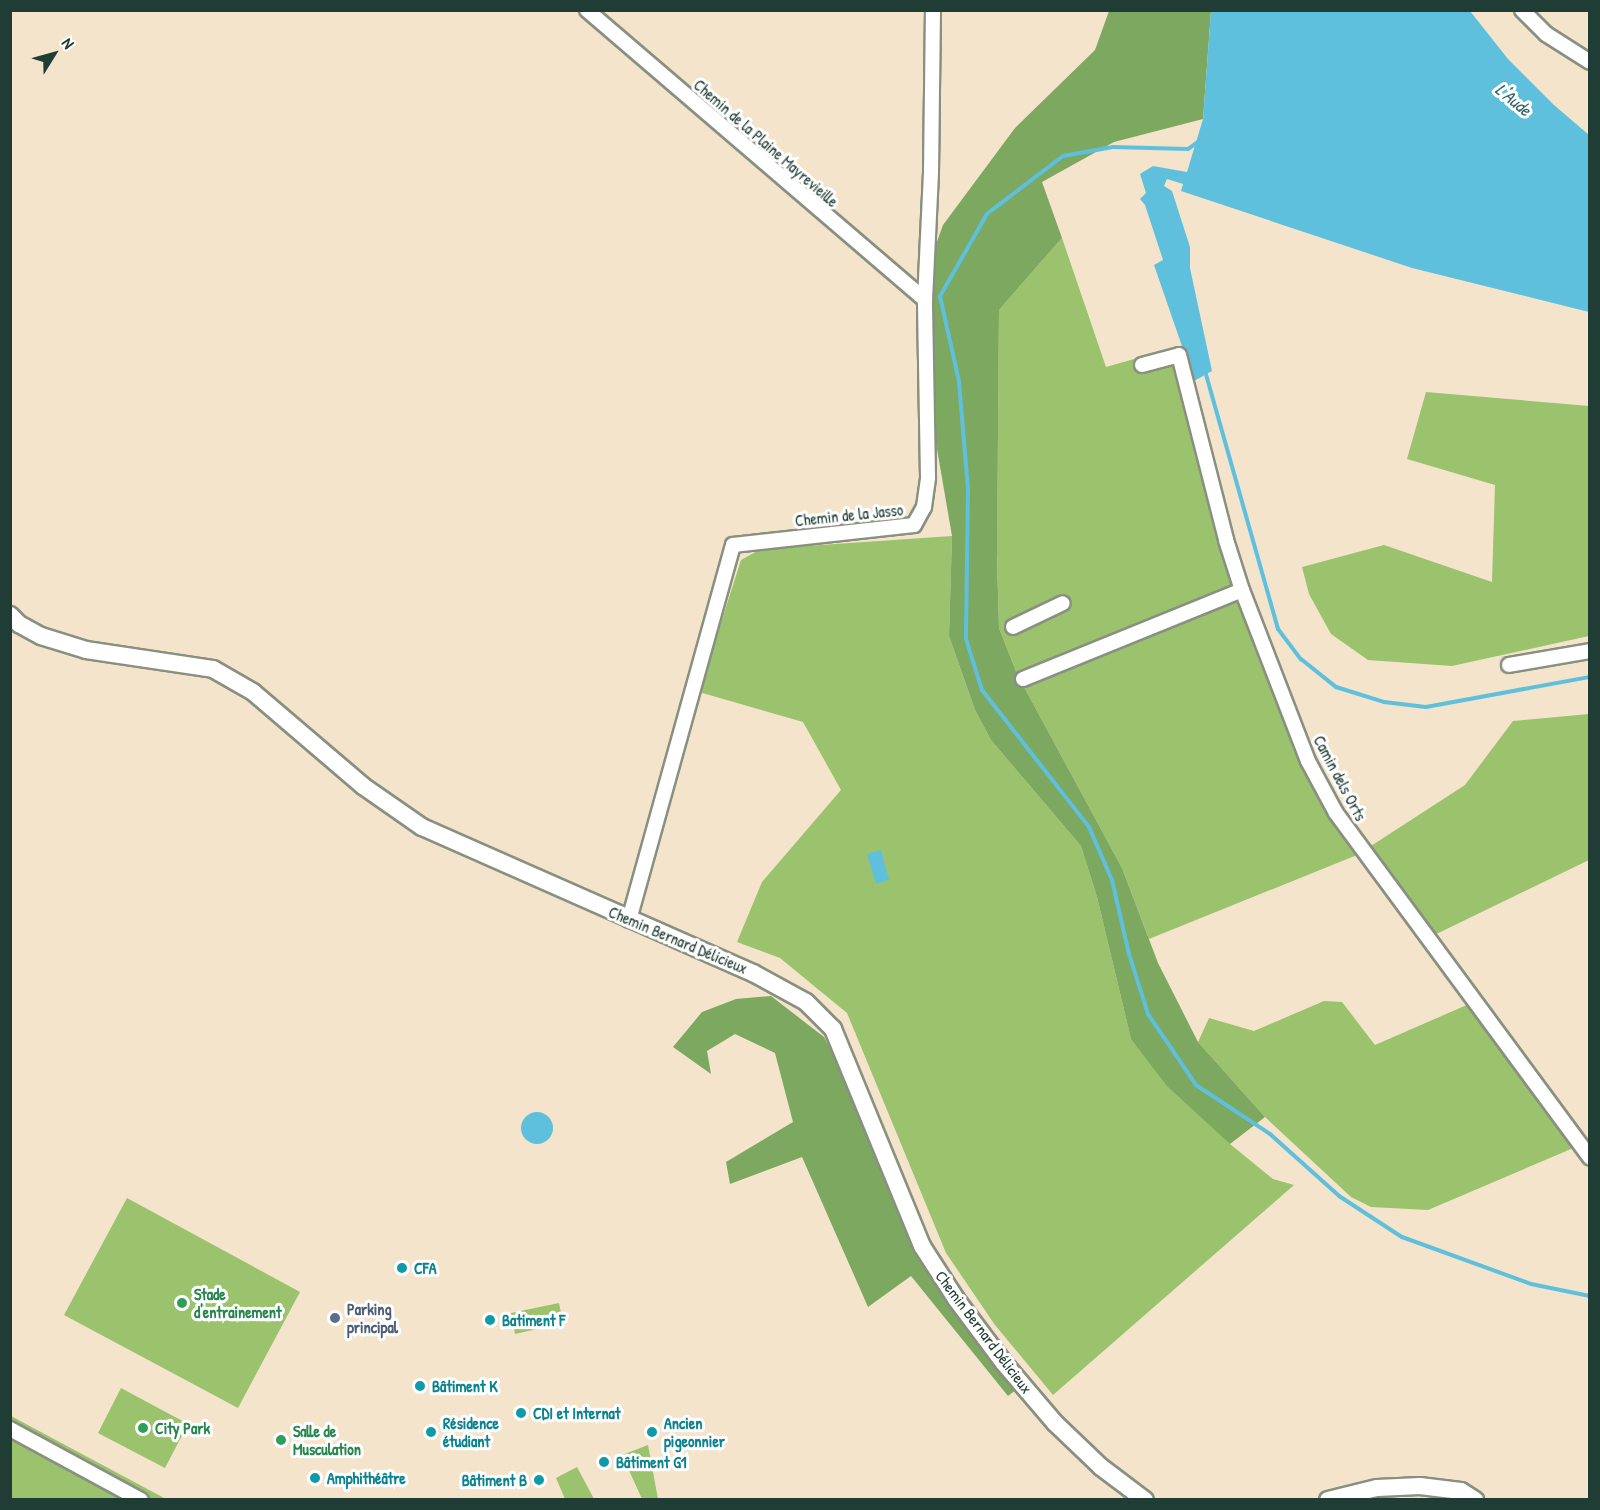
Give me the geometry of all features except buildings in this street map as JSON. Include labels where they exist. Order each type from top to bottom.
[{"type":"street","name":"Chemin de la Plaine Mayrevieille","points":[[587,10],[925,300]]},
{"type":"street","name":"Chemin de la Jasso","points":[[629,920],[733,545],[914,525],[924,507],[928,477],[925,300],[931,172],[933,10]]},
{"type":"street","points":[[1522,10],[1546,34],[1590,62]]},
{"type":"street","name":"Camin dels Orts","points":[[1142,365],[1179,355],[1226,540],[1242,590],[1308,761],[1336,813],[1590,1158]]},
{"type":"street","points":[[1023,679],[1242,590]]},
{"type":"street","points":[[1013,627],[1063,603]]},
{"type":"street","name":"Chemin Bernard Délicieux","points":[[10,615],[19,624],[40,636],[86,650],[213,669],[253,692],[363,786],[422,827],[793,992],[819,1013],[833,1029],[922,1246],[956,1299],[1003,1362],[1055,1424],[1101,1467],[1145,1500]]},
{"type":"street","points":[[1509,665],[1590,651]]},
{"type":"street","points":[[10,1429],[141,1500]]},
{"type":"street","points":[[1328,1500],[1377,1488],[1420,1486],[1461,1491],[1475,1500]]},
{"type":"green space","points":[[1109,11],[1211,11],[1203,119],[1114,142],[1042,182],[1062,238],[999,310],[997,560],[999,628],[1017,674],[1122,868],[1158,963],[1198,1042],[1265,1117],[1230,1144],[1167,1086],[1131,1039],[1097,897],[1081,846],[991,740],[975,710],[949,636],[952,536],[925,379],[922,283],[943,225],[1015,128],[1095,50]]},
{"type":"green space","points":[[1062,238],[1106,367],[1173,348],[1234,588],[1357,855],[1149,939],[1122,868],[1017,674],[999,628],[997,556],[999,310]]},
{"type":"green space","points":[[1426,392],[1589,406],[1589,636],[1452,666],[1368,660],[1331,634],[1309,594],[1302,567],[1384,545],[1492,582],[1495,485],[1407,459]]},
{"type":"green space","points":[[952,536],[949,636],[975,710],[991,740],[1081,846],[1097,897],[1131,1039],[1230,1144],[1273,1179],[1294,1185],[1053,1395],[995,1325],[946,1253],[847,1013],[780,958],[737,942],[762,882],[841,790],[803,722],[699,692],[741,560],[761,549]]},
{"type":"green space","points":[[1589,714],[1589,860],[1424,940],[1357,855],[1465,785],[1513,721]]},
{"type":"green space","points":[[771,996],[824,1037],[879,1141],[922,1246],[1022,1385],[1008,1396],[911,1276],[868,1307],[802,1157],[730,1184],[726,1162],[793,1122],[775,1053],[735,1034],[707,1051],[711,1074],[673,1047],[702,1012],[736,999]]},
{"type":"green space","points":[[1324,1001],[1342,1002],[1375,1045],[1469,1004],[1578,1146],[1428,1210],[1371,1207],[1351,1197],[1265,1117],[1198,1042],[1209,1018],[1254,1031]]},
{"type":"green space","name":"Stade d'entrainement","points":[[127,1198],[300,1292],[238,1408],[64,1315]]},
{"type":"green space","points":[[559,1303],[563,1323],[515,1334],[511,1313]]},
{"type":"green space","name":"City Park","points":[[121,1388],[188,1424],[165,1468],[98,1433]]},
{"type":"green space","points":[[11,1416],[166,1499],[11,1499]]},
{"type":"green space","points":[[648,1445],[658,1499],[642,1499],[622,1455]]},
{"type":"green space","points":[[577,1467],[594,1499],[565,1499],[556,1478]]},
{"type":"water","name":"L'Aude","points":[[1211,11],[1470,11],[1508,59],[1554,105],[1589,135],[1589,312],[1412,268],[1181,191],[1183,184],[1167,179],[1164,186],[1172,191],[1190,247],[1190,268],[1212,371],[1194,381],[1154,265],[1163,260],[1145,205],[1140,199],[1146,193],[1140,174],[1153,166],[1187,172],[1203,119]]},
{"type":"water","points":[[881,850],[889,880],[876,884],[867,854]]},
{"type":"water","points":[[537,1112],[548,1117],[553,1128],[548,1139],[537,1144],[526,1139],[521,1128],[526,1117]]},
{"type":"waterway","points":[[1198,142],[1188,149],[1113,147],[1063,156],[987,214],[940,296],[959,382],[968,490],[966,639],[982,690],[1089,827],[1112,880],[1129,954],[1148,1014],[1196,1085],[1270,1134],[1339,1196],[1402,1237],[1531,1284],[1590,1296]]},
{"type":"waterway","points":[[1205,371],[1278,629],[1301,659],[1336,687],[1384,702],[1426,707],[1590,677]]},
{"type":"place","name":"CFA","points":[[402,1268]]},
{"type":"place","name":"Stade d'entrainement","points":[[182,1303]]},
{"type":"place","name":"Parking principal","points":[[335,1318]]},
{"type":"place","name":"Batiment F","points":[[490,1320]]},
{"type":"place","name":"Bâtiment K","points":[[420,1386]]},
{"type":"place","name":"CDI et Internat","points":[[521,1413]]},
{"type":"place","name":"City Park","points":[[143,1428]]},
{"type":"place","name":"Résidence étudiant","points":[[431,1432]]},
{"type":"place","name":"Ancien pigeonnier","points":[[652,1432]]},
{"type":"place","name":"Salle de Musculation","points":[[281,1440]]},
{"type":"place","name":"Bâtiment G1","points":[[604,1462]]},
{"type":"place","name":"Amphithéâtre","points":[[315,1478]]},
{"type":"place","name":"Bâtiment B","points":[[539,1480]]}]
